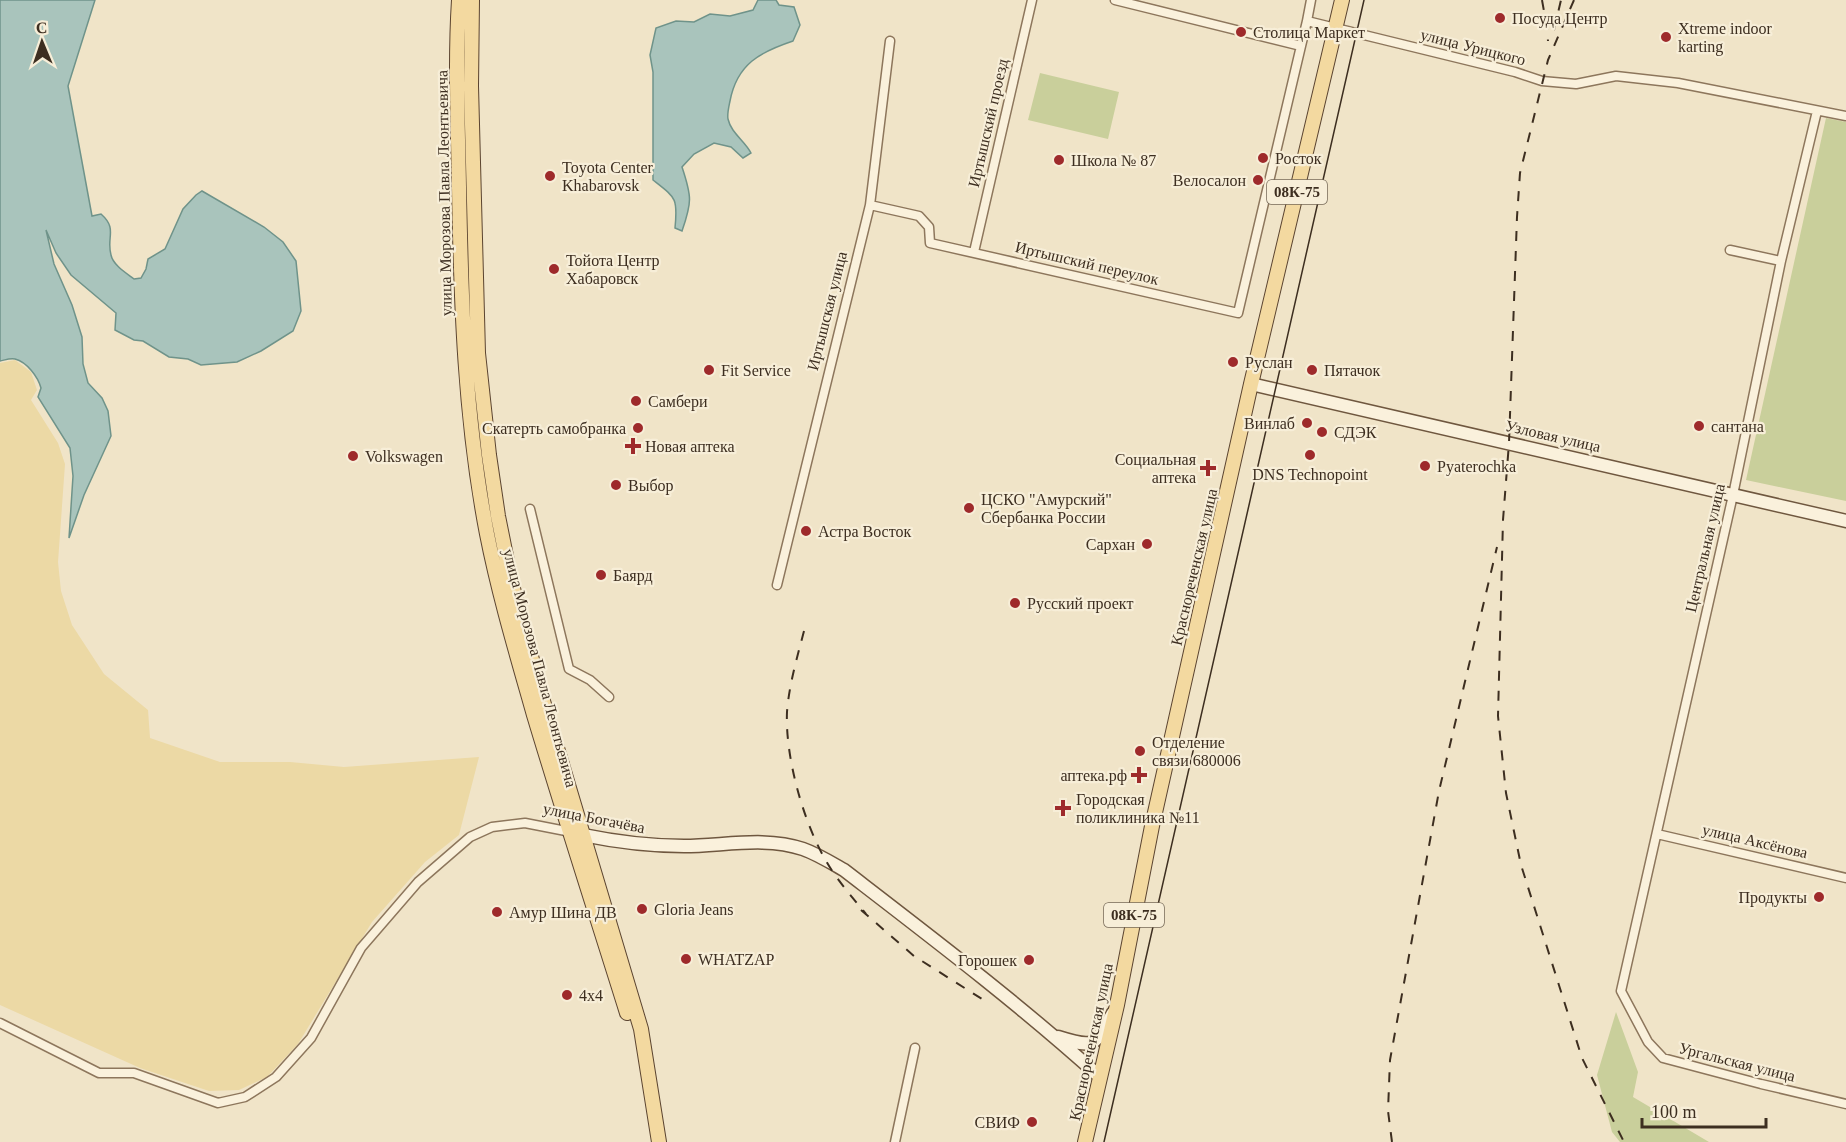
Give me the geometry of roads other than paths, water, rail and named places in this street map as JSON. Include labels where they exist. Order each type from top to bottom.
[{"type":"main road","name":"улица Морозова Павла Леонтьевича","points":[[459,0],[458,93],[465,363],[474,455],[487,536],[507,622],[641,1029],[651,1080],[659,1142]]},
{"type":"main road","name":"улица Морозова Павла Леонтьевича","points":[[472,0],[471,86],[478,353],[489,455],[498,516],[513,590],[576,833]]},
{"type":"main road","name":"Краснореченская улица","points":[[1085,1142],[1117,1005],[1152,826],[1251,384],[1341,0]]},
{"type":"street","name":"Иртышский проезд","points":[[974,252],[1032,0]]},
{"type":"street","points":[[1115,0],[1301,46],[1311,0]]},
{"type":"street","name":"улица Урицкого","points":[[1307,21],[1515,72],[1542,81],[1576,84],[1616,76],[1637,78],[1678,83],[1846,116]]},
{"type":"street","name":"Иртышская улица","points":[[777,585],[870,205],[891,41]]},
{"type":"street","name":"Иртышский переулок","points":[[870,205],[919,216],[929,227],[930,243],[1238,313],[1301,46]]},
{"type":"street","name":"Центральная улица","points":[[1621,991],[1683,707],[1733,495],[1781,261],[1817,111]]},
{"type":"street","points":[[1730,250],[1781,261]]},
{"type":"street","name":"Узловая улица","points":[[1251,384],[1846,521]]},
{"type":"street","points":[[530,509],[569,669],[590,680],[609,697]]},
{"type":"street","name":"улица Богачёва","points":[[0,1023],[99,1072],[134,1073],[218,1103],[245,1097],[276,1077],[311,1038],[361,948],[418,882],[470,837],[492,827],[525,823],[631,844],[685,846],[760,842],[802,849],[844,870],[980,975],[1100,1077]]},
{"type":"street","name":"улица Аксёнова","points":[[1657,834],[1846,878]]},
{"type":"street","name":"Ургальская улица","points":[[1621,991],[1648,1042],[1663,1058],[1846,1104]]},
{"type":"street","points":[[1054,1036],[1084,1044],[1093,1042],[1098,1038],[1117,1005]]},
{"type":"street","points":[[895,1142],[915,1048]]},
{"type":"water","points":[[0,0],[95,0],[68,86],[92,216],[101,214],[109,224],[111,255],[120,268],[134,279],[141,278],[148,259],[165,249],[183,209],[202,191],[264,227],[283,242],[296,261],[301,311],[293,331],[261,351],[237,362],[201,365],[188,359],[169,357],[143,341],[134,340],[115,330],[116,313],[71,275],[56,253],[46,230],[54,264],[72,305],[82,337],[83,364],[88,383],[102,398],[108,411],[111,436],[84,495],[69,538],[73,476],[70,448],[38,397],[41,388],[31,370],[24,363],[15,359],[0,361]]},
{"type":"water","points":[[758,0],[776,0],[779,5],[794,7],[800,25],[793,41],[770,50],[752,61],[744,69],[733,88],[728,119],[732,129],[751,153],[743,158],[731,147],[714,143],[694,154],[682,167],[690,199],[682,231],[675,228],[674,200],[653,180],[653,72],[650,55],[656,28],[676,21],[694,22],[710,14],[730,16],[753,10]]},
{"type":"tram line","points":[[1104,1142],[1364,0]]},
{"type":"railway","points":[[1542,0],[1548,41]]},
{"type":"railway","points":[[1554,30],[1561,0]]},
{"type":"railway","points":[[1574,0],[1548,60],[1520,173],[1509,443],[1503,520],[1498,716],[1506,793],[1521,865],[1582,1058],[1624,1142]]},
{"type":"railway","points":[[1392,1142],[1388,1111],[1390,1060],[1439,791],[1497,547]]},
{"type":"railway","points":[[804,631],[791,682],[787,712],[792,768],[817,844],[834,874],[866,914]]},
{"type":"railway","points":[[861,910],[914,956],[982,999]]},
{"type":"place","name":"Посуда Центр","points":[[1500,18]]},
{"type":"place","name":"Столица Маркет","points":[[1241,32]]},
{"type":"place","name":"Xtreme indoor karting","points":[[1666,37]]},
{"type":"place","name":"Росток","points":[[1263,158]]},
{"type":"place","name":"Школа № 87","points":[[1059,160]]},
{"type":"place","name":"Toyota Center Khabarovsk","points":[[550,176]]},
{"type":"place","name":"Велосалон","points":[[1258,180]]},
{"type":"place","name":"Тойота Центр Хабаровск","points":[[554,269]]},
{"type":"place","name":"Руслан","points":[[1233,362]]},
{"type":"place","name":"Fit Service","points":[[709,370]]},
{"type":"place","name":"Пятачок","points":[[1312,370]]},
{"type":"place","name":"Самбери","points":[[636,401]]},
{"type":"place","name":"Винлаб","points":[[1307,423]]},
{"type":"place","name":"сантана","points":[[1699,426]]},
{"type":"place","name":"Скатерть самобранка","points":[[638,428]]},
{"type":"place","name":"СДЭК","points":[[1322,432]]},
{"type":"place","name":"Новая аптека","points":[[633,446]]},
{"type":"place","name":"DNS Technopoint","points":[[1310,455]]},
{"type":"place","name":"Volkswagen","points":[[353,456]]},
{"type":"place","name":"Pyaterochka","points":[[1425,466]]},
{"type":"place","name":"Социальная аптека","points":[[1208,468]]},
{"type":"place","name":"Выбор","points":[[616,485]]},
{"type":"place","name":"ЦСКО \"Амурский\" Сбербанка России","points":[[969,508]]},
{"type":"place","name":"Астра Восток","points":[[806,531]]},
{"type":"place","name":"Сархан","points":[[1147,544]]},
{"type":"place","name":"Баярд","points":[[601,575]]},
{"type":"place","name":"Русский проект","points":[[1015,603]]},
{"type":"place","name":"Отделение связи 680006","points":[[1140,751]]},
{"type":"place","name":"аптека.рф","points":[[1139,775]]},
{"type":"place","name":"Городская поликлиника №11","points":[[1063,808]]},
{"type":"place","name":"Продукты","points":[[1819,897]]},
{"type":"place","name":"Gloria Jeans","points":[[642,909]]},
{"type":"place","name":"Амур Шина ДВ","points":[[497,912]]},
{"type":"place","name":"WHATZAP","points":[[686,959]]},
{"type":"place","name":"Горошек","points":[[1029,960]]},
{"type":"place","name":"4х4","points":[[567,995]]},
{"type":"place","name":"СВИФ","points":[[1032,1122]]}]
